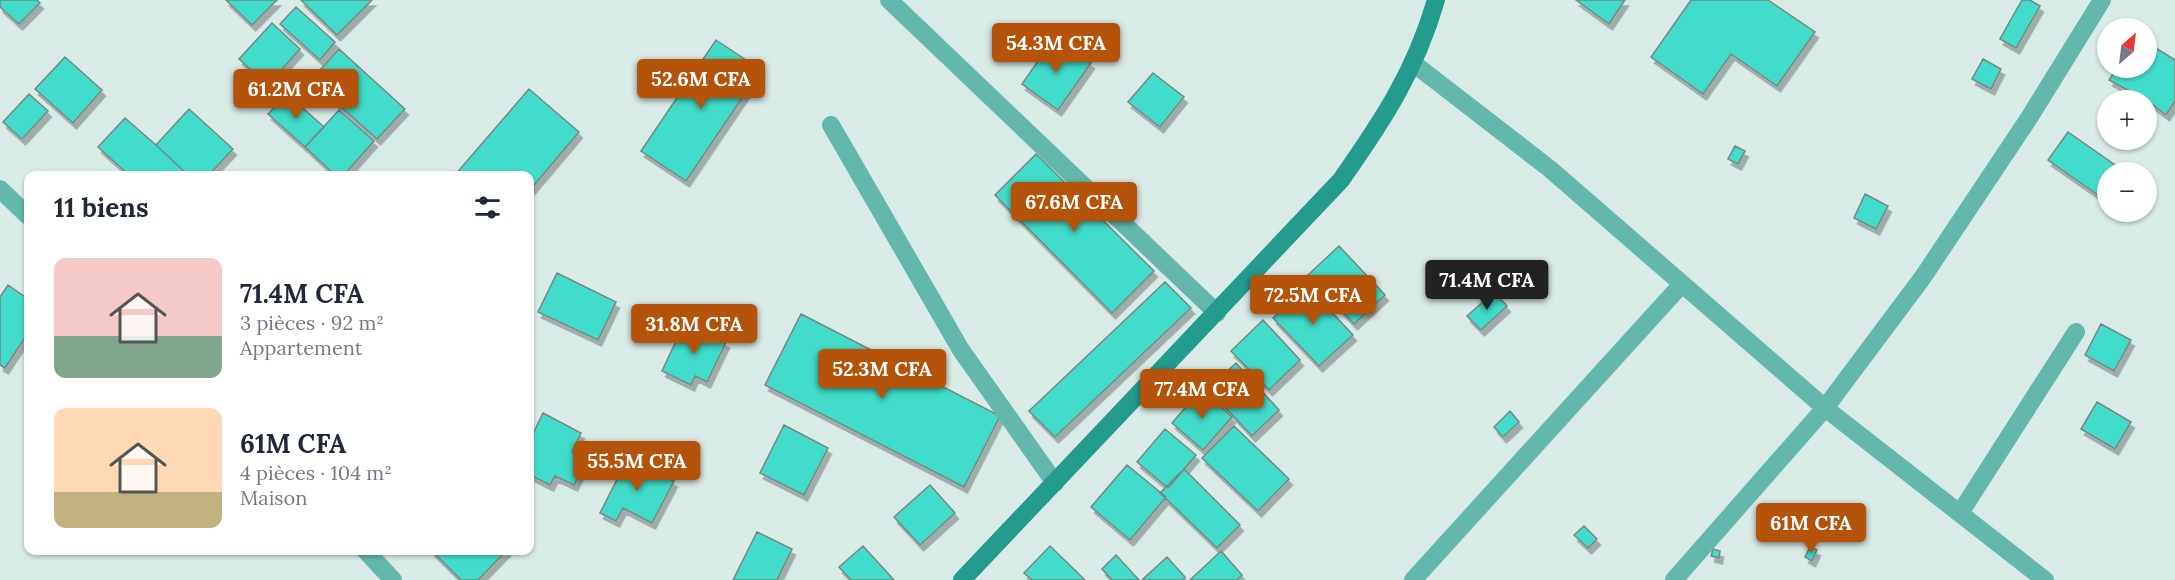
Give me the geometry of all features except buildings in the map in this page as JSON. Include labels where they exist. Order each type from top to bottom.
[{"type":"street","points":[[889,0],[1218,313]]},
{"type":"street","points":[[962,580],[1218,313],[1341,180],[1381,124],[1423,42],[1436,0]]},
{"type":"street","points":[[1674,580],[1825,408],[1923,277],[2030,118],[2102,0]]},
{"type":"street","points":[[1413,63],[1550,169],[1825,408],[2045,580]]},
{"type":"street","points":[[831,125],[961,350],[1055,483]]},
{"type":"street","points":[[0,189],[24,212]]},
{"type":"street","points":[[1413,580],[1682,284]]},
{"type":"street","points":[[1960,513],[2076,332]]},
{"type":"street","points":[[370,555],[393,580]]}]
